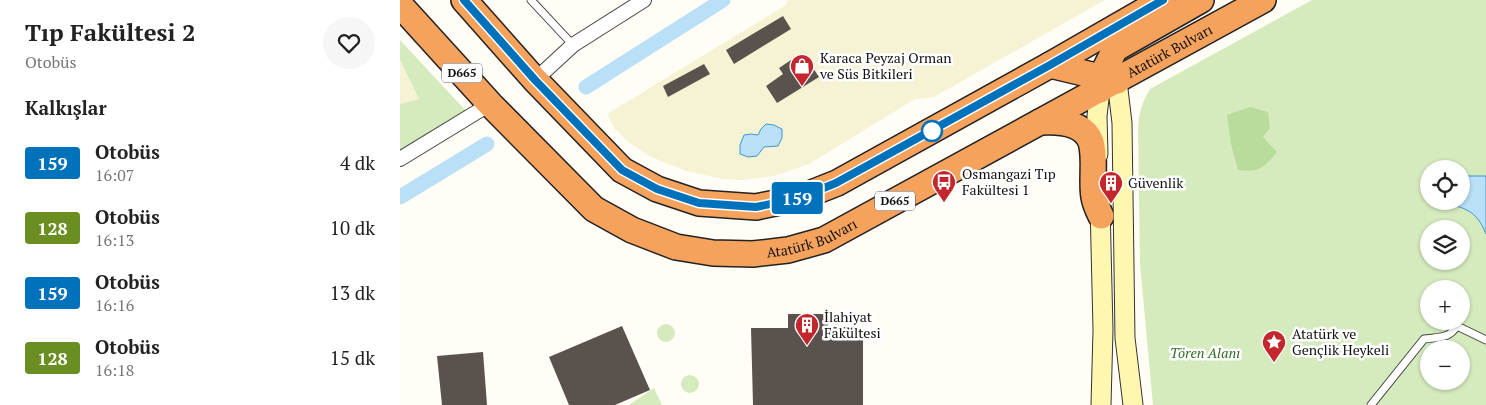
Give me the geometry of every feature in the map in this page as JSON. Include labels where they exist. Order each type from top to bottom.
[{"type":"highway","points":[[464,0],[535,80],[622,170],[657,189],[699,203],[756,207],[799,198],[836,183],[1050,65],[1163,0]]},
{"type":"highway","points":[[1050,65],[1106,82],[1115,49],[1200,0]]},
{"type":"highway","name":"Atatürk Bulvarı","points":[[400,5],[490,104],[594,209],[632,230],[676,247],[713,253],[753,254],[788,250],[824,240],[1040,122],[1106,82],[1262,0]]},
{"type":"highway","points":[[1040,122],[1056,121],[1070,124],[1081,130],[1091,141],[1094,198],[1101,216]]},
{"type":"street","points":[[535,80],[573,46],[644,0]]},
{"type":"street","points":[[1101,405],[1103,330],[1097,116],[1106,82]]},
{"type":"street","points":[[1106,82],[1122,123],[1125,338],[1134,405]]},
{"type":"street","points":[[400,159],[490,104]]},
{"type":"lane","points":[[531,0],[573,46]]},
{"type":"lane","points":[[1371,405],[1424,339],[1452,334],[1457,326],[1486,340]]},
{"type":"shaded area","name":"Karaca Peyzaj Orman ve Süs Bitkileri","points":[[788,0],[1105,0],[934,97],[915,99],[809,164],[774,176],[742,180],[723,179],[686,171],[649,156],[627,141],[615,129],[607,114],[786,5]]},
{"type":"shaded area","points":[[400,60],[419,99],[400,104]]},
{"type":"green space","name":"Tören Alanı","points":[[1312,0],[1486,0],[1486,405],[1153,405],[1140,264],[1138,128],[1141,108],[1150,89]]},
{"type":"green space","points":[[400,40],[467,112],[400,154],[400,104],[419,99],[400,60]]},
{"type":"green space","points":[[1250,107],[1268,112],[1270,128],[1263,137],[1277,152],[1264,166],[1256,170],[1238,170],[1231,144],[1227,115]]},
{"type":"green space","points":[[662,324],[670,324],[675,329],[673,340],[662,342],[657,337],[657,329]]},
{"type":"green space","points":[[686,375],[694,375],[699,380],[697,391],[686,393],[681,388],[681,380]]},
{"type":"green space","points":[[654,388],[662,405],[629,405]]},
{"type":"water","points":[[766,124],[782,129],[782,138],[778,146],[764,147],[757,156],[748,157],[740,154],[740,145],[744,135],[758,135]]},
{"type":"water","points":[[1470,176],[1486,176],[1486,234],[1478,219],[1467,210],[1470,210]]},
{"type":"building","points":[[783,16],[791,29],[734,64],[726,50]]},
{"type":"building","points":[[794,58],[798,64],[807,59],[819,77],[777,103],[766,86],[783,74],[779,68]]},
{"type":"building","points":[[704,64],[710,74],[668,97],[663,86]]},
{"type":"building","name":"İlahiyat Fakültesi","points":[[788,314],[828,314],[828,327],[863,327],[863,405],[753,405],[751,328],[788,328]]},
{"type":"building","points":[[622,326],[650,390],[615,405],[569,405],[549,357]]},
{"type":"building","points":[[483,352],[487,405],[442,405],[437,356]]},
{"type":"waterway","points":[[586,87],[723,0]]},
{"type":"waterway","points":[[400,197],[487,144]]},
{"type":"bus line","name":"159","points":[[464,0],[535,80],[622,170],[657,189],[699,203],[756,207],[799,198],[836,183],[1104,35],[1163,0]]},
{"type":"place","name":"Karaca Peyzaj Orman ve Süs Bitkileri","points":[[802,87]]},
{"type":"place","name":"Osmangazi Tıp Fakültesi 1","points":[[944,203]]},
{"type":"place","name":"Güvenlik","points":[[1111,204]]},
{"type":"place","name":"İlahiyat Fakültesi","points":[[807,346]]},
{"type":"place","name":"Atatürk ve Gençlik Heykeli","points":[[1274,363]]}]
